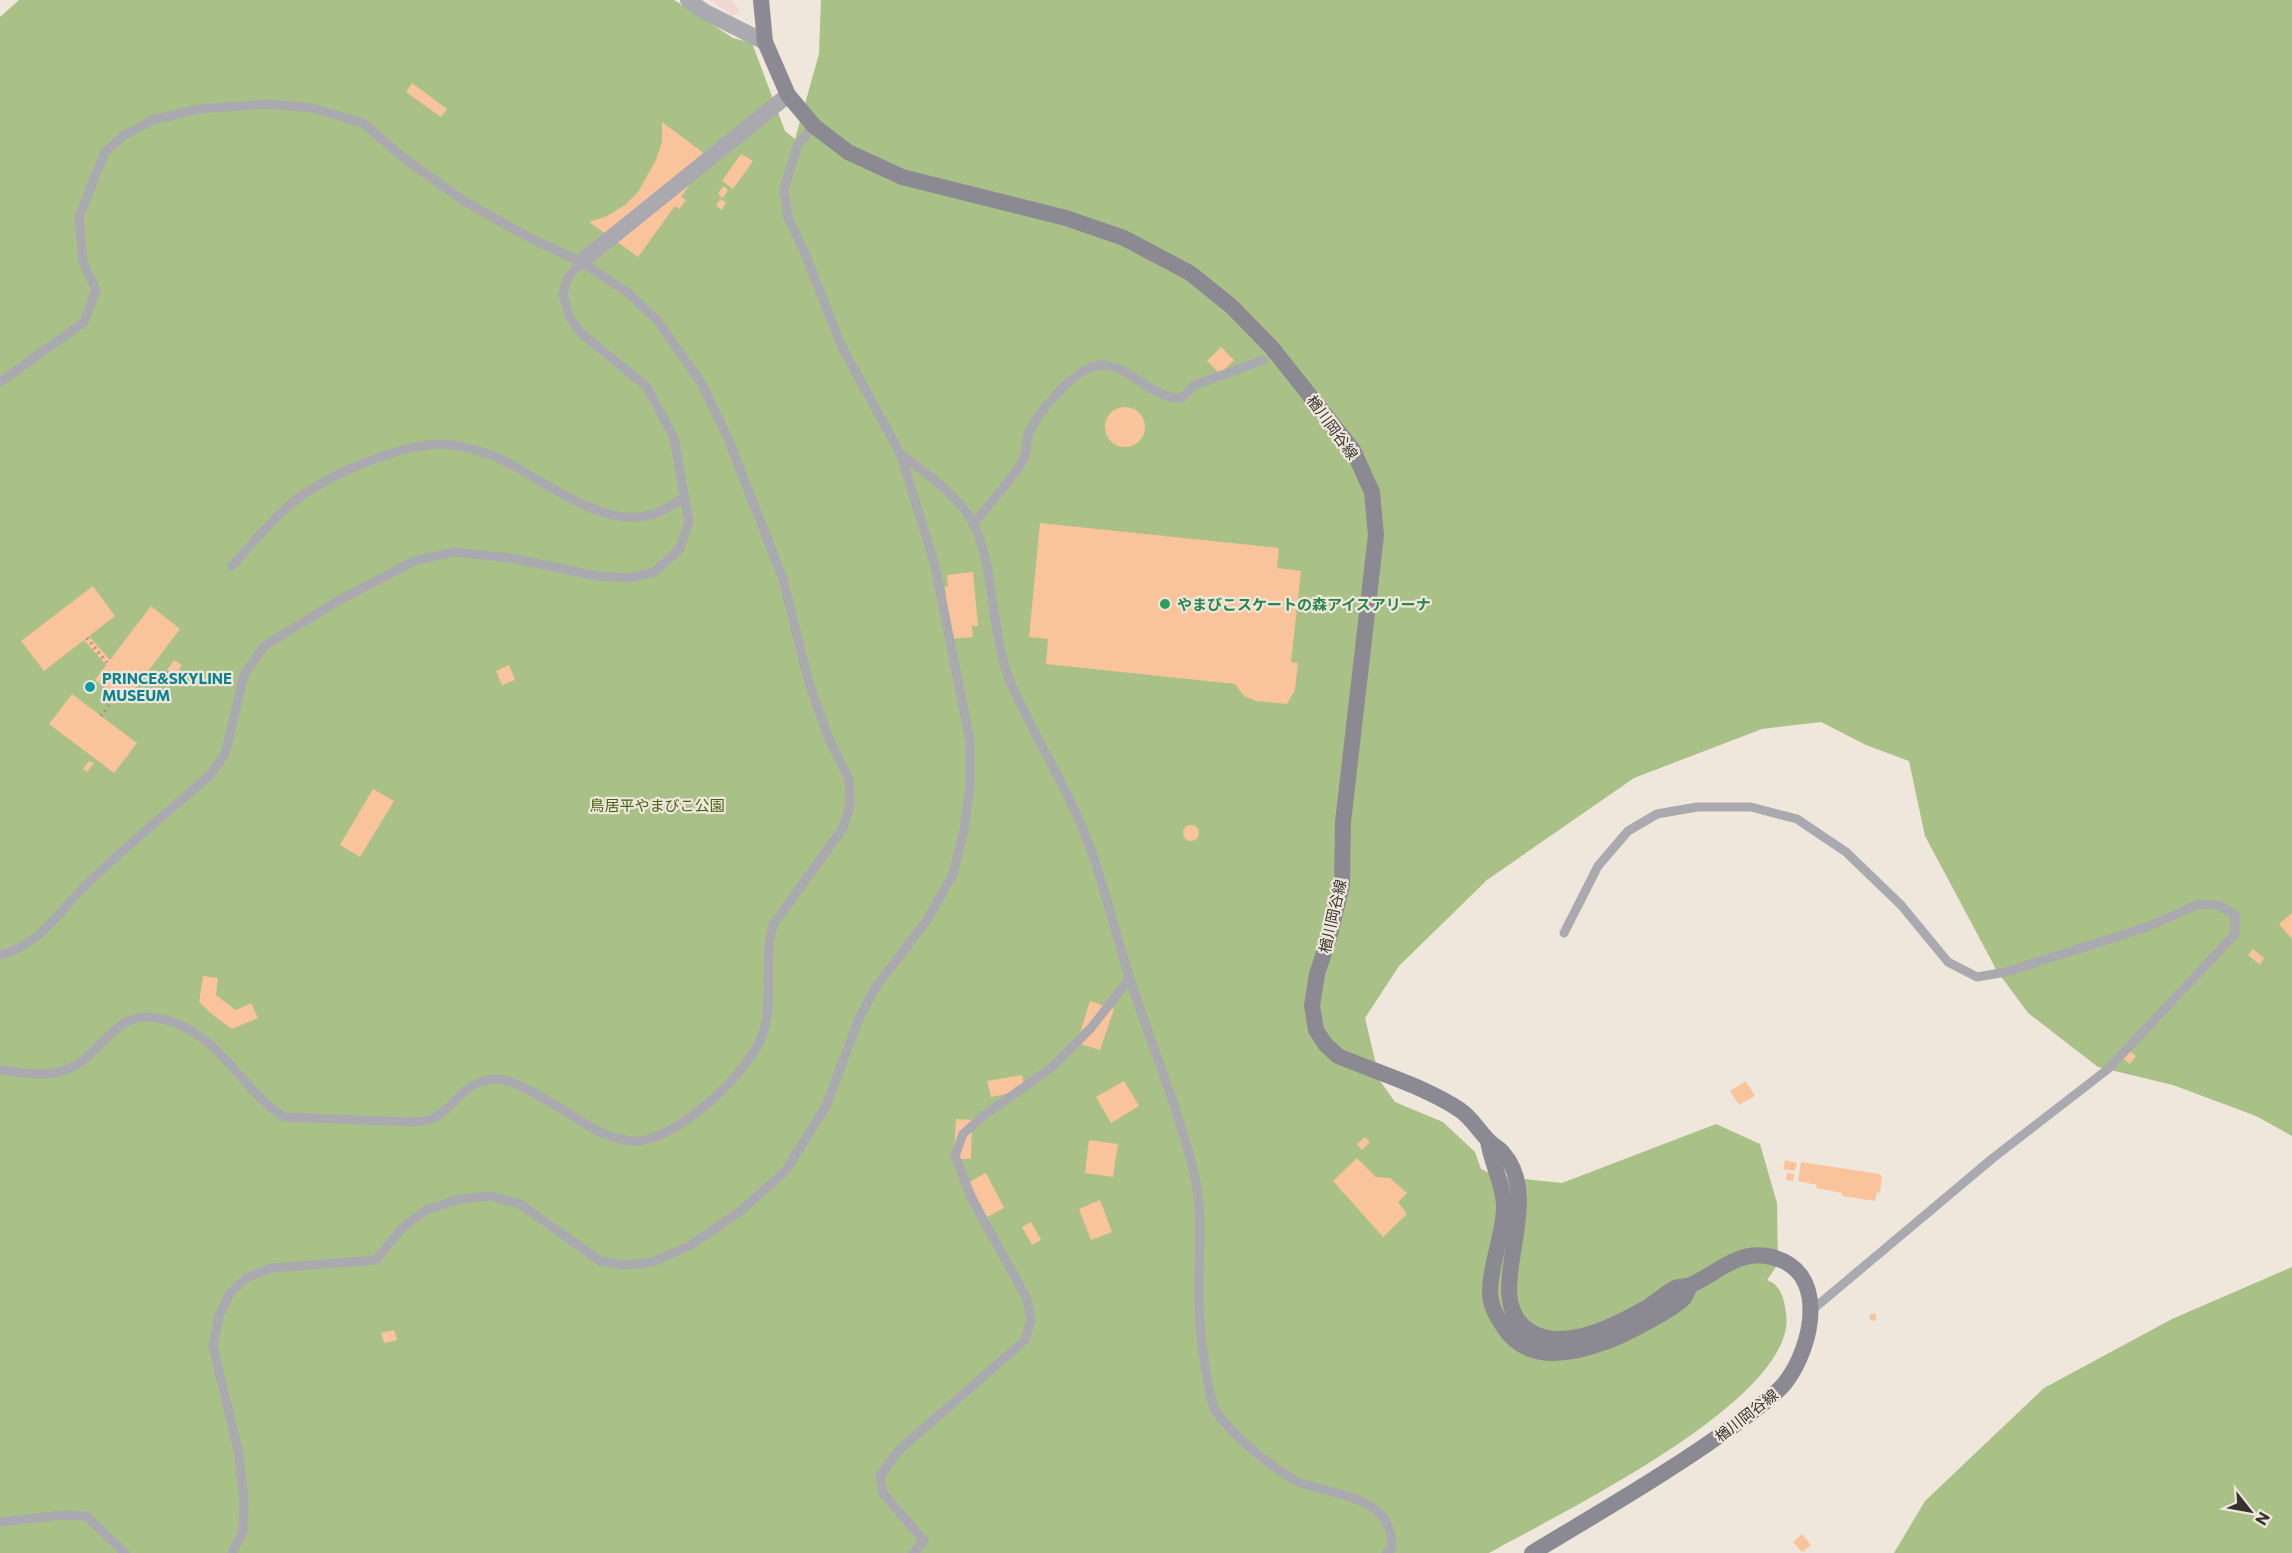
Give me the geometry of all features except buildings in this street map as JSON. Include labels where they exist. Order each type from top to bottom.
[{"type":"main road","name":"楢川岡谷線","points":[[761,0],[765,42],[788,95],[814,126],[848,152],[902,177],[1066,218],[1124,238],[1190,273],[1231,306],[1272,348],[1353,450],[1372,492],[1376,535],[1343,822],[1342,885],[1317,974],[1312,1018],[1325,1044],[1338,1056],[1441,1100],[1477,1125],[1488,1141],[1503,1195],[1504,1209],[1490,1293],[1496,1315],[1507,1333],[1518,1343],[1545,1354],[1563,1354],[1584,1350],[1626,1334],[1684,1298],[1690,1286],[1739,1258],[1768,1256],[1781,1260],[1799,1275],[1808,1290],[1812,1310],[1806,1343],[1798,1362],[1784,1384],[1767,1401],[1676,1467],[1532,1553]]},
{"type":"street","points":[[688,0],[705,12],[765,42]]},
{"type":"street","points":[[581,262],[788,95]]},
{"type":"lane","points":[[0,382],[84,322],[96,290],[83,262],[79,217],[105,152],[123,136],[153,120],[199,109],[267,104],[312,108],[363,123],[405,159],[464,201],[526,236],[581,262],[627,292],[657,320],[702,384],[726,436],[783,579],[809,683],[827,734],[849,779],[850,805],[843,828],[773,925],[768,942],[764,1032],[755,1051],[724,1089],[690,1119],[663,1133],[632,1141],[598,1132],[520,1087],[497,1079],[474,1083],[432,1119],[413,1122],[284,1118],[267,1107],[210,1044],[188,1029],[164,1018],[128,1020],[80,1062],[56,1073],[29,1074],[0,1070]]},
{"type":"lane","points":[[232,1553],[243,1531],[244,1500],[238,1450],[213,1346],[219,1316],[230,1293],[246,1278],[272,1268],[376,1260],[403,1227],[426,1210],[460,1199],[491,1196],[520,1204],[600,1261],[625,1265],[653,1262],[691,1245],[742,1210],[786,1170],[826,1106],[860,1016],[876,987],[927,920],[953,874],[964,830],[970,787],[970,741],[935,566],[902,455],[842,347],[804,251],[788,218],[784,189],[798,144],[814,126]]},
{"type":"lane","points":[[0,956],[16,952],[41,933],[87,884],[210,776],[225,754],[244,675],[264,646],[336,602],[414,561],[454,552],[511,558],[597,576],[628,578],[654,572],[679,550],[689,524],[674,438],[646,387],[581,333],[569,316],[562,294],[567,279],[581,262]]},
{"type":"lane","points":[[974,523],[1025,459],[1028,435],[1060,390],[1086,369],[1102,365],[1126,374],[1170,399],[1182,398],[1193,386],[1263,360]]},
{"type":"lane","points":[[232,566],[291,504],[322,483],[385,455],[429,444],[459,446],[498,458],[538,482],[619,517],[652,515],[685,497]]},
{"type":"lane","points":[[902,455],[939,482],[974,523],[987,577],[997,637],[1010,684],[1080,821],[1103,882],[1130,978],[1170,1093],[1194,1174],[1201,1230],[1198,1301],[1205,1370],[1214,1410],[1275,1469],[1302,1483],[1351,1496],[1380,1513],[1392,1534],[1392,1548],[1387,1553]]},
{"type":"lane","points":[[1564,933],[1598,866],[1628,831],[1657,814],[1697,807],[1751,807],[1797,819],[1846,852],[1901,905],[1948,962],[1977,977],[2006,972],[2147,927],[2199,904],[2218,905],[2235,915],[2235,934],[2108,1069],[1994,1158],[1812,1310]]},
{"type":"lane","points":[[913,1553],[924,1542],[883,1493],[880,1476],[898,1451],[1025,1340],[1031,1320],[1027,1299],[972,1199],[956,1156],[963,1134],[983,1116],[1051,1068],[1091,1028],[1130,978]]},
{"type":"lane","points":[[0,1522],[64,1515],[86,1516],[125,1553]]},
{"type":"path","points":[[87,638],[107,663]]},
{"type":"path","points":[[101,716],[116,696]]},
{"type":"shaded area","points":[[711,0],[731,0],[740,11],[732,16]]},
{"type":"green space","name":"鳥居平やまびこ公園","points":[[19,0],[674,0],[733,38],[752,43],[785,131],[795,139],[819,54],[821,0],[2292,0],[2292,1136],[2256,1116],[2173,1085],[2098,1067],[2028,1013],[1997,971],[1925,836],[1909,761],[1866,745],[1821,722],[1762,729],[1634,778],[1487,880],[1399,966],[1365,1018],[1380,1081],[1395,1102],[1443,1122],[1475,1152],[1481,1169],[1496,1176],[1562,1183],[1716,1124],[1760,1144],[1777,1203],[1778,1264],[1767,1280],[1779,1289],[1786,1313],[1780,1346],[1755,1382],[1715,1417],[1667,1451],[1565,1512],[1489,1553],[0,1553],[0,17]]},
{"type":"green space","points":[[2292,1267],[2292,1553],[1894,1553],[1925,1501],[2044,1388],[2172,1319]]},
{"type":"place","name":"やまびこスケートの森アイスアリーナ","points":[[1165,604]]},
{"type":"place","name":"PRINCE&SKYLINE MUSEUM","points":[[90,687]]}]
